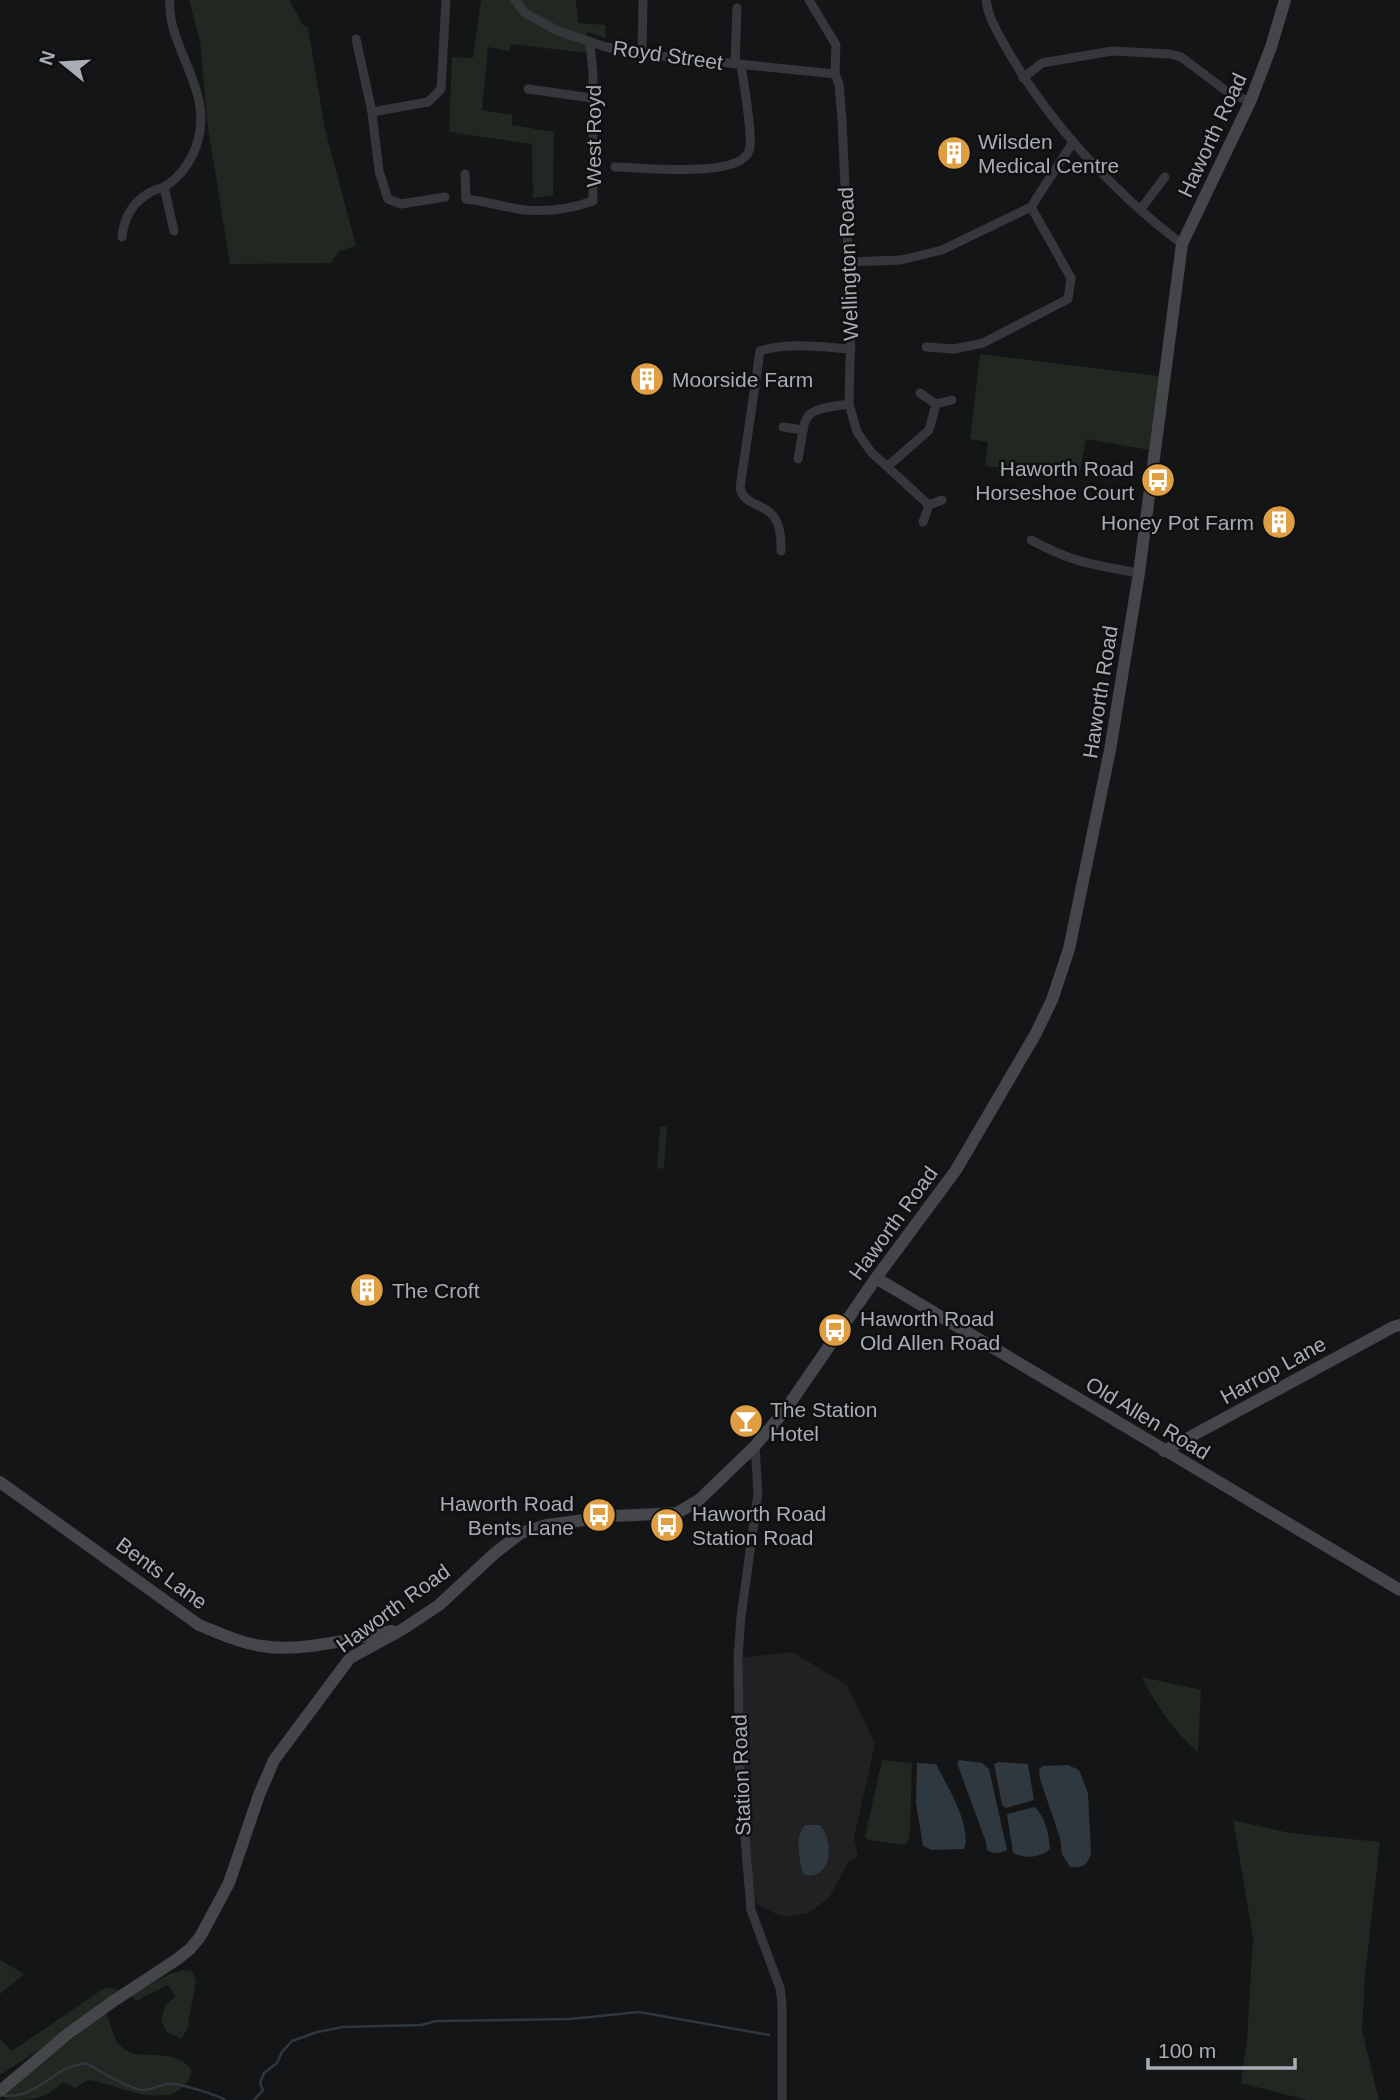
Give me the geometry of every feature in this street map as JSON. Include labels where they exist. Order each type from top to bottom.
[{"type":"main road","name":"Haworth Road","points":[[0,2091],[69,2033],[190,1949],[210,1921],[229,1883],[274,1760],[350,1658],[403,1629],[439,1605],[495,1552],[521,1533],[547,1525],[615,1516],[677,1513],[699,1500],[755,1446],[793,1398],[876,1278],[956,1170],[1035,1035],[1052,1000],[1069,949],[1110,750],[1139,573],[1182,244],[1250,102],[1285,0]]},
{"type":"main road","name":"Old Allen Road","points":[[876,1278],[1400,1590]]},
{"type":"main road","name":"Harrop Lane","points":[[1164,1451],[1400,1325]]},
{"type":"main road","name":"Bents Lane","points":[[0,1482],[199,1625],[235,1639],[261,1646],[286,1648],[403,1629]]},
{"type":"street","points":[[122,237],[123,223],[129,211],[150,192],[164,187],[185,168],[199,138],[199,96],[170,18],[170,0]]},
{"type":"street","points":[[372,112],[428,102],[441,89],[446,0]]},
{"type":"street","name":"Royd Street","points":[[515,0],[525,13],[558,32],[590,42],[642,54],[835,74]]},
{"type":"street","points":[[642,54],[643,0]]},
{"type":"street","name":"Wellington Road","points":[[809,0],[836,46],[835,74],[839,84],[842,120],[851,349],[849,404],[857,432],[871,452],[929,505]]},
{"type":"street","points":[[986,0],[987,13],[1023,78],[1073,142],[1140,210],[1182,244]]},
{"type":"street","points":[[615,167],[713,169],[741,161],[750,150],[738,64],[737,8]]},
{"type":"street","points":[[356,39],[372,112],[379,171],[387,199],[401,204],[445,197]]},
{"type":"street","name":"West Royd","points":[[465,174],[466,200],[528,211],[577,207],[593,201],[593,74],[590,42]]},
{"type":"street","points":[[1023,78],[1042,63],[1112,51],[1170,54],[1181,57],[1225,90],[1250,102]]},
{"type":"street","points":[[528,89],[592,98]]},
{"type":"street","points":[[847,262],[901,260],[942,250],[1031,207],[1073,142]]},
{"type":"street","points":[[1140,210],[1164,177]]},
{"type":"street","points":[[164,187],[174,231]]},
{"type":"street","points":[[926,347],[954,349],[983,343],[1068,299],[1071,278],[1031,207]]},
{"type":"street","points":[[781,551],[782,532],[775,517],[745,498],[740,488],[760,351],[792,345],[851,349]]},
{"type":"street","points":[[920,393],[936,404],[952,400]]},
{"type":"street","points":[[799,459],[803,430],[807,417],[813,410],[849,404]]},
{"type":"street","points":[[887,467],[929,430],[936,404]]},
{"type":"street","points":[[783,427],[803,430]]},
{"type":"street","points":[[923,522],[929,505],[942,500]]},
{"type":"street","points":[[1031,540],[1080,563],[1139,573]]},
{"type":"street","name":"Station Road","points":[[755,1446],[758,1493],[738,1658],[740,1778],[751,1910],[780,1988],[782,2003],[782,2100]]},
{"type":"shaded area","points":[[189,0],[289,0],[303,25],[308,27],[325,129],[356,246],[339,251],[331,263],[230,264],[207,121],[200,41]]},
{"type":"shaded area","points":[[481,0],[576,0],[578,23],[605,25],[606,38],[587,32],[587,53],[511,44],[510,51],[488,47],[482,110],[512,115],[512,125],[554,132],[553,195],[533,198],[532,144],[449,132],[452,57],[473,58]]},
{"type":"shaded area","points":[[980,354],[1159,376],[1149,450],[1086,439],[1079,475],[985,466],[988,442],[970,439]]},
{"type":"shaded area","points":[[660,1127],[667,1127],[664,1168],[657,1169]]},
{"type":"shaded area","points":[[792,1652],[847,1685],[875,1744],[854,1838],[858,1857],[849,1861],[829,1898],[808,1913],[788,1917],[757,1904],[751,1891],[744,1822],[741,1658]]},
{"type":"shaded area","points":[[1142,1677],[1201,1690],[1198,1752],[1166,1718]]},
{"type":"shaded area","points":[[882,1760],[912,1763],[910,1831],[909,1840],[904,1845],[869,1840],[865,1837]]},
{"type":"shaded area","points":[[959,1760],[982,1763],[989,1769],[1007,1850],[997,1853],[987,1850],[957,1763]]},
{"type":"shaded area","points":[[917,1763],[936,1764],[962,1818],[966,1840],[964,1849],[932,1850],[923,1846],[916,1803]]},
{"type":"shaded area","points":[[994,1764],[1028,1764],[1034,1800],[1006,1808],[1002,1805]]},
{"type":"shaded area","points":[[1068,1765],[1079,1770],[1088,1793],[1091,1854],[1086,1864],[1078,1867],[1070,1867],[1062,1854],[1060,1838],[1039,1769],[1043,1766]]},
{"type":"shaded area","points":[[1035,1807],[1048,1832],[1050,1849],[1032,1857],[1013,1853],[1007,1814]]},
{"type":"shaded area","points":[[1233,1820],[1290,1833],[1380,1842],[1365,1976],[1362,2031],[1379,2100],[1307,2100],[1241,2083],[1247,2040],[1253,1937]]},
{"type":"shaded area","points":[[805,1825],[820,1825],[828,1840],[826,1865],[814,1875],[805,1875],[802,1872],[799,1841]]},
{"type":"shaded area","points":[[0,1960],[24,1974],[0,1994]]},
{"type":"shaded area","points":[[183,1970],[192,1971],[196,1981],[187,2030],[181,2039],[167,2032],[161,2021],[165,2006],[175,1996],[168,1985],[136,2001],[131,1995],[169,1974]]},
{"type":"shaded area","points":[[106,1987],[118,1990],[40,2049],[0,2075],[0,2039],[12,2051]]},
{"type":"shaded area","points":[[106,2012],[116,2040],[125,2050],[143,2055],[173,2057],[192,2070],[185,2085],[172,2094],[147,2095],[88,2080],[75,2088],[63,2082],[44,2096],[32,2099],[7,2100],[2,2095]]},
{"type":"waterway","points":[[254,2100],[263,2090],[260,2083],[264,2073],[277,2063],[292,2041],[343,2027],[421,2025],[436,2021],[570,2019],[639,2012],[769,2035]]},
{"type":"waterway","points":[[2,2095],[27,2092],[66,2069],[86,2063],[141,2090],[173,2084],[197,2089],[225,2100]]},
{"type":"place","name":"Wilsden Medical Centre","points":[[954,153]]},
{"type":"place","name":"Moorside Farm","points":[[647,379]]},
{"type":"place","name":"Haworth Road Horseshoe Court","points":[[1158,480]]},
{"type":"place","name":"Honey Pot Farm","points":[[1279,522]]},
{"type":"place","name":"The Croft","points":[[367,1290]]},
{"type":"place","name":"Haworth Road Old Allen Road","points":[[835,1330]]},
{"type":"place","name":"The Station Hotel","points":[[746,1421]]},
{"type":"place","name":"Haworth Road Bents Lane","points":[[599,1515]]},
{"type":"place","name":"Haworth Road Station Road","points":[[667,1525]]}]
